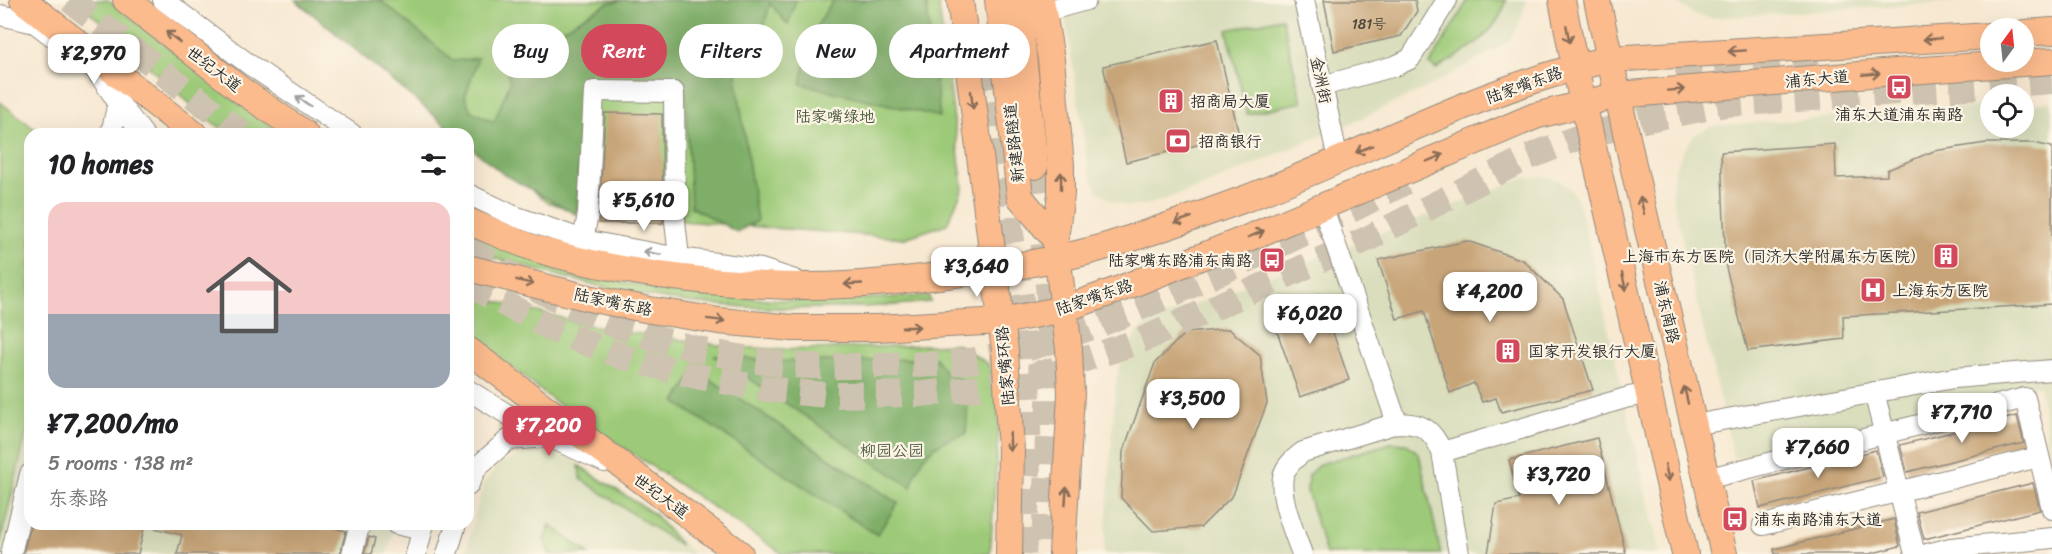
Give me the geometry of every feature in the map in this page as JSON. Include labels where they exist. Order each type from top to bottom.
[{"type":"main road","points":[[15,0],[95,69],[172,128]]},
{"type":"main road","points":[[23,0],[186,128]]},
{"type":"main road","name":"世纪大道","points":[[126,0],[241,90],[296,128]]},
{"type":"main road","name":"陆家嘴环路","points":[[960,0],[1002,321],[1011,451],[1009,554]]},
{"type":"main road","points":[[985,0],[988,24]]},
{"type":"main road","name":"新建路隧道","points":[[998,0],[1020,197],[1056,248]]},
{"type":"main road","points":[[1017,0],[1035,166]]},
{"type":"main road","points":[[1562,0],[1575,67],[1685,554]]},
{"type":"main road","name":"浦东南路","points":[[1597,0],[1724,554]]},
{"type":"main road","points":[[1042,6],[1051,60],[1061,165],[1056,248],[1071,394],[1062,554]]},
{"type":"main road","points":[[2034,32],[2052,31]]},
{"type":"main road","name":"浦东大道","points":[[1575,67],[1610,59],[1980,37]]},
{"type":"main road","name":"浦东大道","points":[[1583,102],[1618,95],[2052,61]]},
{"type":"main road","name":"陆家嘴东路","points":[[474,223],[539,249],[606,266],[726,282],[812,286],[903,281],[994,269],[1056,248],[1106,246],[1243,199],[1524,83],[1575,67]]},
{"type":"main road","name":"陆家嘴东路","points":[[474,269],[593,299],[719,321],[793,328],[841,328],[1002,321],[1064,309],[1120,290],[1535,116],[1583,102]]},
{"type":"main road","name":"世纪大道","points":[[474,355],[740,554]]},
{"type":"street","points":[[163,0],[250,65],[343,128]]},
{"type":"street","points":[[1042,6],[1086,0]]},
{"type":"street","name":"金洲街","points":[[1304,0],[1338,160]]},
{"type":"street","points":[[1322,86],[1395,66],[1410,59],[1447,0]]},
{"type":"street","points":[[0,15],[35,23],[95,69],[138,128]]},
{"type":"street","points":[[583,240],[588,214],[594,91],[674,92],[675,221],[679,258]]},
{"type":"street","points":[[112,128],[118,102]]},
{"type":"street","points":[[474,197],[514,216],[583,240],[679,258],[761,269],[812,286]]},
{"type":"street","points":[[1322,205],[1397,423]]},
{"type":"street","points":[[1694,425],[1954,378],[2052,370]]},
{"type":"street","points":[[1874,392],[1915,554]]},
{"type":"street","points":[[474,394],[551,438],[632,475]]},
{"type":"street","points":[[1442,452],[1649,394]]},
{"type":"street","points":[[1706,479],[2025,398],[2052,509]]},
{"type":"street","points":[[1302,554],[1283,493],[1283,476],[1291,462],[1303,452],[1397,423],[1411,423],[1425,428],[1436,438],[1442,452],[1459,554]]},
{"type":"street","points":[[474,473],[477,467],[508,440],[551,438]]},
{"type":"street","points":[[1762,525],[2039,457]]},
{"type":"street","points":[[11,554],[24,499]]},
{"type":"street","points":[[352,554],[358,530]]},
{"type":"street","points":[[416,554],[422,530]]},
{"type":"street","points":[[447,554],[454,530]]},
{"type":"street","points":[[1927,554],[2052,538]]},
{"type":"shaded area","points":[[1063,0],[1527,0],[1519,25],[1508,42],[1436,83],[1347,125],[1203,186],[1147,205],[1127,206],[1110,200],[1097,190],[1089,172]]},
{"type":"shaded area","points":[[1673,0],[1983,0],[1711,18],[1693,14]]},
{"type":"shaded area","name":"上海东方医院","points":[[2052,102],[2052,465],[2039,385],[1734,459],[1672,196],[1673,174],[1682,153],[1694,135],[1711,126],[1980,107],[1980,138],[2034,138],[2034,103]]},
{"type":"shaded area","points":[[1542,176],[1559,180],[1572,191],[1580,206],[1660,554],[1104,554],[1116,382],[1120,363],[1128,345],[1149,322],[1524,178]]},
{"type":"shaded area","points":[[24,443],[24,530],[393,530],[387,554],[0,554],[0,543]]},
{"type":"shaded area","points":[[536,452],[569,457],[656,513],[693,554],[465,554],[471,530],[474,530],[474,520],[483,485],[497,466],[521,453]]},
{"type":"green space","points":[[75,0],[108,0],[241,105],[275,128],[221,128],[205,117],[151,69],[127,44]]},
{"type":"green space","name":"陆家嘴绿地","points":[[295,0],[938,0],[941,24],[889,24],[889,78],[948,78],[963,188],[947,224],[905,238],[588,214],[547,202],[474,144],[474,128],[456,128]]},
{"type":"green space","points":[[296,0],[380,0],[454,61],[478,58],[465,97],[471,111],[494,122],[510,82],[509,78],[569,78],[569,25],[608,3],[625,0],[796,0],[788,25],[770,3],[765,24],[679,24],[679,78],[736,78],[757,221],[737,232],[691,207],[685,84],[581,79],[577,215],[503,174],[474,150],[474,128],[449,128]]},
{"type":"green space","points":[[833,0],[926,0],[929,24],[889,24],[889,78],[935,78],[940,117],[801,84],[802,78],[877,78],[877,24],[818,24]]},
{"type":"green space","points":[[1468,0],[1506,0],[1496,23],[1488,33],[1458,56],[1436,69],[1430,64]]},
{"type":"green space","points":[[1282,18],[1302,102],[1247,114],[1227,30]]},
{"type":"green space","points":[[0,102],[34,128],[24,128],[24,443],[0,543]]},
{"type":"green space","points":[[474,234],[591,275],[643,286],[711,296],[804,301],[929,296],[930,302],[850,308],[744,307],[654,297],[560,276],[474,253]]},
{"type":"green space","name":"柳园公园","points":[[474,296],[626,332],[726,346],[780,350],[957,344],[988,364],[996,385],[999,426],[990,554],[783,554],[551,399],[474,337]]},
{"type":"green space","points":[[714,355],[796,361],[935,358],[948,375],[969,383],[966,434],[945,441],[930,451],[918,467],[911,487]]},
{"type":"green space","points":[[696,370],[898,503],[877,535],[675,402]]},
{"type":"green space","points":[[1391,443],[1407,444],[1419,454],[1441,554],[1326,554],[1307,491],[1308,475],[1320,464]]},
{"type":"green space","points":[[579,466],[654,514],[681,546],[581,479]]},
{"type":"green space","points":[[550,525],[589,554],[549,554],[544,540]]},
{"type":"building","points":[[1324,0],[1415,0],[1417,11],[1401,36],[1334,51]]},
{"type":"building","name":"招商局大厦","points":[[1217,40],[1239,135],[1126,162],[1103,66]]},
{"type":"building","points":[[605,113],[662,114],[663,223],[599,223]]},
{"type":"building","name":"上海市东方医院（同济大学附属东方医院）","points":[[1986,143],[2034,143],[2052,147],[2052,304],[1843,316],[1844,339],[1748,351],[1726,268],[1721,152],[1835,144],[1836,178],[1887,176],[1887,170],[1934,151]]},
{"type":"building","name":"国家开发银行大厦","points":[[1467,241],[1523,260],[1563,299],[1593,390],[1501,412],[1496,398],[1482,402],[1474,383],[1450,393],[1424,311],[1397,319],[1378,260]]},
{"type":"building","points":[[1320,294],[1349,380],[1300,397],[1270,311]]},
{"type":"building","points":[[1229,329],[1260,355],[1267,403],[1233,495],[1201,527],[1153,531],[1121,498],[1123,452],[1155,363],[1185,333]]},
{"type":"building","points":[[2017,416],[2024,443],[1907,472],[1900,445]]},
{"type":"building","points":[[1597,438],[1626,554],[1488,554],[1496,504],[1519,499],[1509,460]]},
{"type":"building","points":[[1876,450],[1883,477],[1760,508],[1754,481]]},
{"type":"building","points":[[2033,483],[2040,510],[1924,539],[1917,512]]},
{"type":"building","points":[[1894,519],[1900,546],[1869,554],[1775,554],[1774,549]]},
{"type":"building","points":[[29,530],[144,530],[138,554],[23,554]]},
{"type":"building","points":[[162,530],[346,531],[340,554],[177,554],[182,535]]},
{"type":"building","points":[[369,537],[375,539],[371,554],[364,554]]},
{"type":"tunnel","points":[[70,0],[234,128]]},
{"type":"tunnel","points":[[1677,81],[1719,73],[1829,65]]},
{"type":"tunnel","points":[[994,78],[1004,182],[1021,296],[1027,369],[1027,492],[1023,554]]},
{"type":"tunnel","points":[[474,287],[558,332],[626,358],[696,376],[766,389],[826,395],[921,394],[979,388],[1041,374],[1142,340],[1369,238],[1524,159],[1574,139],[1648,119],[1726,104],[2052,81]]},
{"type":"tunnel","points":[[1035,166],[1049,295],[1049,404],[1044,554]]},
{"type":"tunnel","points":[[474,253],[531,286],[580,310],[639,333],[687,347],[793,365],[940,364],[976,360],[1007,353],[1099,324],[1264,252],[1405,182]]},
{"type":"place","name":"浦东大道浦东南路","points":[[1899,87]]},
{"type":"place","name":"招商局大厦","points":[[1171,101]]},
{"type":"place","name":"招商银行","points":[[1178,141]]},
{"type":"place","name":"上海市东方医院（同济大学附属东方医院）","points":[[1946,256]]},
{"type":"place","name":"陆家嘴东路浦东南路","points":[[1272,260]]},
{"type":"place","name":"上海东方医院","points":[[1873,290]]},
{"type":"place","name":"国家开发银行大厦","points":[[1508,351]]},
{"type":"place","name":"浦东南路浦东大道","points":[[1735,519]]}]
